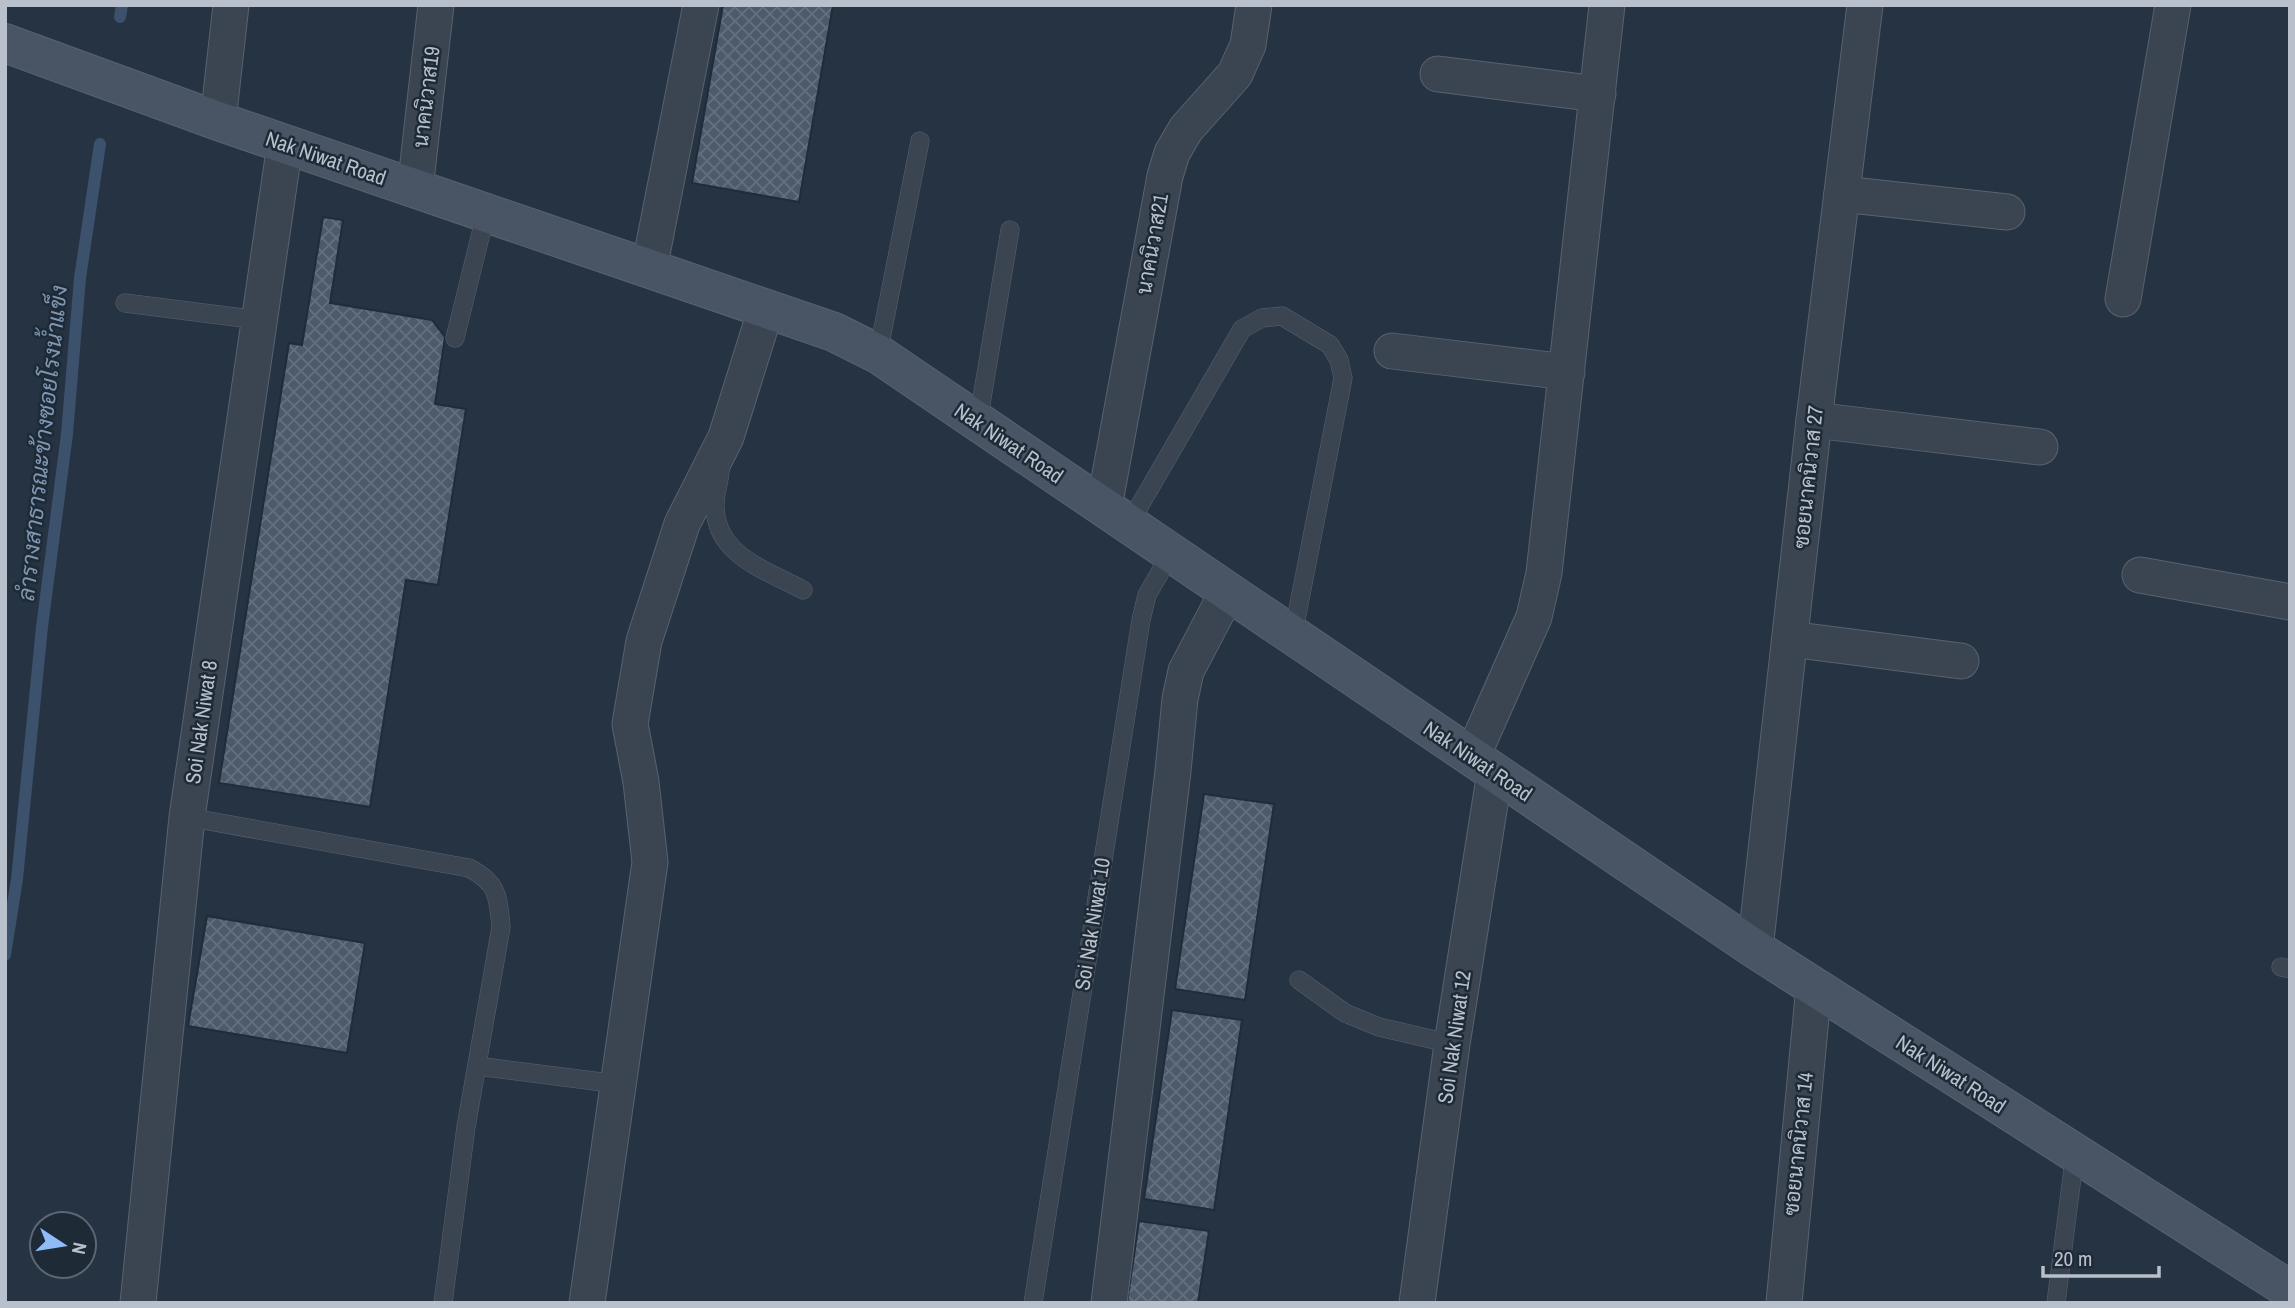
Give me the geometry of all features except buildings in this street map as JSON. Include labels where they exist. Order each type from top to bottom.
[{"type":"main road","name":"Nak Niwat Road","points":[[5,43],[218,121],[834,332],[878,354],[1755,949],[2290,1290]]},
{"type":"street","points":[[218,121],[231,5]]},
{"type":"street","name":"นาคนิวาส19","points":[[415,189],[436,5]]},
{"type":"street","points":[[649,269],[701,5]]},
{"type":"street","name":"นาคนิวาส21","points":[[1116,516],[1165,176],[1172,153],[1185,129],[1235,74],[1248,45],[1254,5]]},
{"type":"street","name":"Soi Nak Niwat 12","points":[[1418,1303],[1483,764],[1534,618],[1544,573],[1607,5]]},
{"type":"street","name":"ซอยนาคนิวาส 27","points":[[1755,949],[1814,420],[1865,5]]},
{"type":"street","points":[[2123,299],[2173,5]]},
{"type":"street","points":[[1437,74],[1598,94]]},
{"type":"street","name":"Soi Nak Niwat 8","points":[[138,1303],[187,817],[285,144]]},
{"type":"street","points":[[1842,194],[2007,212]]},
{"type":"street","points":[[587,1303],[650,862],[631,724],[643,641],[682,524],[726,437],[766,309]]},
{"type":"street","points":[[1392,351],[1567,372]]},
{"type":"street","points":[[1814,420],[2040,447]]},
{"type":"street","points":[[2140,575],[2290,602]]},
{"type":"street","points":[[1109,1303],[1174,771],[1180,699],[1186,671],[1228,592]]},
{"type":"street","points":[[1790,639],[1961,661]]},
{"type":"street","name":"ซอยนาคนิวาส 14","points":[[1784,1303],[1814,986]]},
{"type":"lane","points":[[878,354],[920,141]]},
{"type":"lane","points":[[455,338],[486,213]]},
{"type":"lane","points":[[978,422],[1010,230]]},
{"type":"lane","points":[[125,303],[259,320]]},
{"type":"lane","points":[[1116,516],[1242,330],[1262,318],[1282,316],[1329,345],[1339,360],[1343,378],[1293,635]]},
{"type":"lane","points":[[726,437],[715,505],[719,528],[726,544],[740,557],[803,590]]},
{"type":"lane","name":"Soi Nak Niwat 10","points":[[1033,1303],[1141,620],[1147,595],[1171,552]]},
{"type":"lane","points":[[187,817],[469,868],[485,877],[498,897],[501,927],[466,1127],[443,1303]]},
{"type":"lane","points":[[1299,980],[1345,1013],[1379,1027],[1451,1044]]},
{"type":"lane","points":[[477,1066],[618,1084]]},
{"type":"lane","points":[[2056,1303],[2075,1153]]},
{"type":"waterway","name":"ลำรางสาธารณะข้างซอยโรงน้ำแข็ง","points":[[120,17],[122,5]]},
{"type":"waterway","name":"ลำรางสาธารณะข้างซอยโรงน้ำแข็ง","points":[[5,955],[17,879],[42,627],[67,434],[80,278],[100,144]]}]
